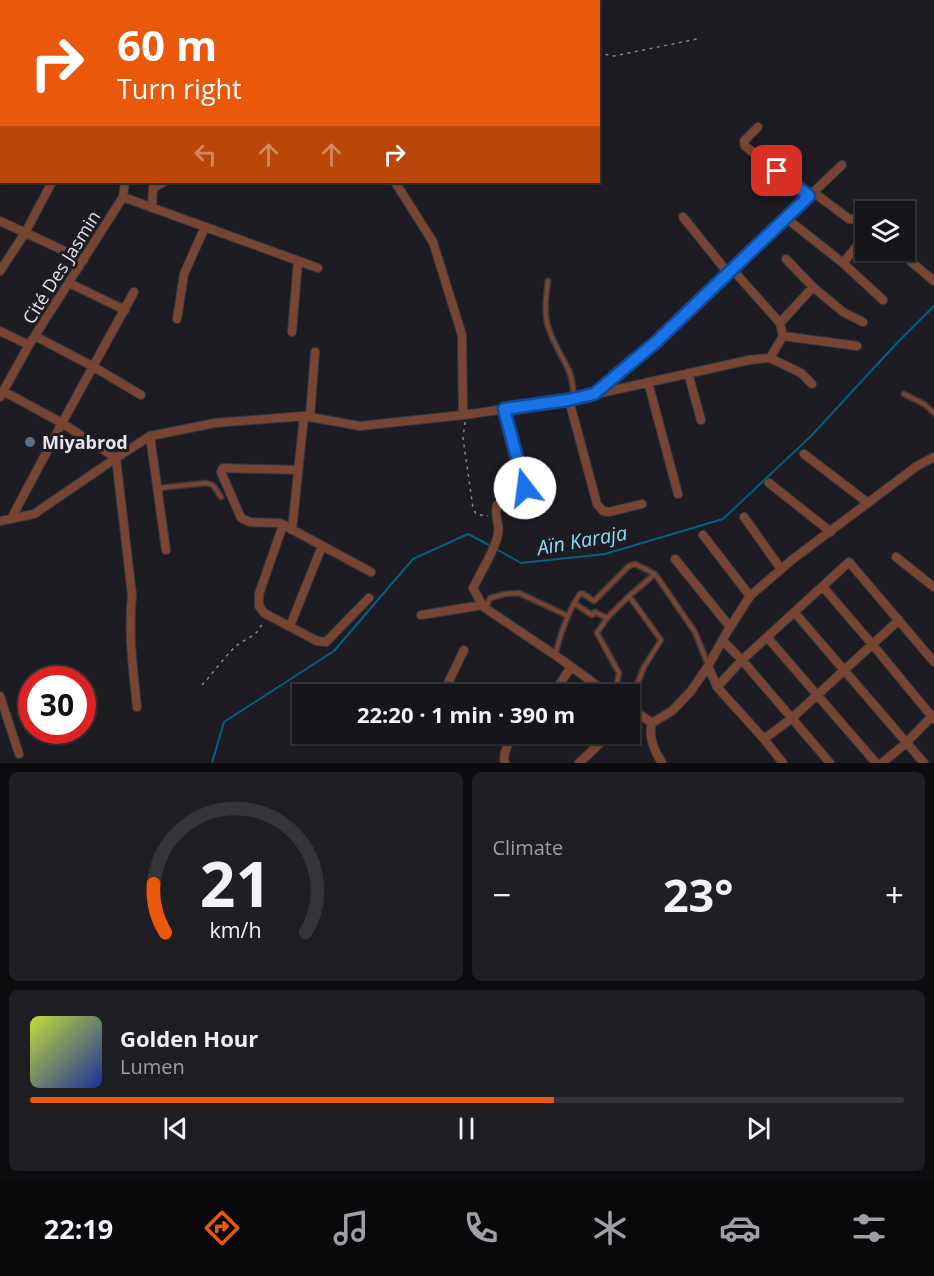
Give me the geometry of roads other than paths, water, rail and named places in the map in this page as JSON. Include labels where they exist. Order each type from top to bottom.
[{"type":"street","points":[[758,127],[744,141],[745,146],[811,194],[849,219],[855,219]]},
{"type":"street","points":[[594,394],[656,342],[842,165]]},
{"type":"street","points":[[0,271],[25,233],[50,183]]},
{"type":"street","name":"Cité Des Jasmin","points":[[2,394],[29,345],[123,197],[124,183]]},
{"type":"street","points":[[152,208],[153,188],[162,183]]},
{"type":"street","points":[[396,183],[433,242],[462,335],[465,415]]},
{"type":"street","points":[[123,197],[318,268]]},
{"type":"street","points":[[683,217],[730,271],[780,322],[783,336],[770,358]]},
{"type":"street","points":[[786,218],[843,263],[883,300]]},
{"type":"street","points":[[0,221],[84,260]]},
{"type":"street","points":[[177,319],[184,274],[205,226]]},
{"type":"street","points":[[843,263],[855,248]]},
{"type":"street","points":[[786,259],[813,287],[843,312],[863,322]]},
{"type":"street","points":[[292,332],[298,261]]},
{"type":"street","points":[[910,261],[934,282]]},
{"type":"street","points":[[69,283],[125,310]]},
{"type":"street","points":[[780,322],[813,287]]},
{"type":"street","points":[[11,519],[134,292]]},
{"type":"street","points":[[0,332],[29,345]]},
{"type":"street","points":[[35,336],[141,395]]},
{"type":"street","points":[[783,336],[857,346]]},
{"type":"street","points":[[292,530],[315,352]]},
{"type":"street","points":[[0,521],[34,514],[150,436],[215,423],[307,416],[360,426],[465,415],[571,399],[748,360],[770,358],[801,374],[812,384]]},
{"type":"street","points":[[688,373],[701,420]]},
{"type":"street","points":[[648,382],[678,494]]},
{"type":"street","points":[[2,394],[62,423],[116,458]]},
{"type":"street","points":[[571,399],[597,504],[603,511],[609,512],[642,504]]},
{"type":"street","points":[[504,409],[525,488],[522,495],[497,505],[495,517],[498,536],[473,588],[484,606],[595,684]]},
{"type":"street","points":[[150,436],[166,550]]},
{"type":"street","points":[[804,454],[868,503]]},
{"type":"street","points":[[662,763],[652,742],[650,730],[652,723],[672,711],[691,691],[750,596],[781,569],[868,503],[917,466],[934,457]]},
{"type":"street","points":[[116,458],[132,595],[130,647],[137,707]]},
{"type":"street","points":[[298,470],[223,468],[221,472],[241,518],[250,522],[280,523],[371,572]]},
{"type":"street","points":[[769,483],[831,532]]},
{"type":"street","points":[[744,517],[781,569]]},
{"type":"street","points":[[283,525],[259,594],[259,606],[264,613],[316,641],[326,642],[369,598]]},
{"type":"street","points":[[704,535],[750,596]]},
{"type":"street","points":[[290,627],[322,546]]},
{"type":"street","points":[[896,557],[934,587]]},
{"type":"street","points":[[675,559],[730,627]]},
{"type":"street","points":[[717,687],[742,660],[849,562],[934,662]]},
{"type":"street","points":[[823,587],[933,717],[882,763]]},
{"type":"street","points":[[421,615],[484,606]]},
{"type":"street","points":[[795,613],[924,763]]},
{"type":"street","points":[[764,739],[792,718],[899,620]]},
{"type":"street","points":[[767,637],[876,763]]},
{"type":"street","points":[[722,640],[742,660],[830,763]]},
{"type":"street","points":[[447,684],[464,650]]},
{"type":"street","points":[[708,666],[717,687],[783,763]]},
{"type":"street","points":[[560,684],[571,667]]},
{"type":"street","points":[[0,696],[18,754]]},
{"type":"street","points":[[640,716],[652,723]]},
{"type":"street","points":[[505,763],[504,755],[508,744]]},
{"type":"street","points":[[579,763],[599,744]]},
{"type":"lane","points":[[548,280],[547,322],[570,372],[573,382],[571,399]]},
{"type":"lane","points":[[904,394],[924,404],[934,413]]},
{"type":"lane","points":[[158,488],[206,483],[213,485],[220,497]]},
{"type":"lane","points":[[555,655],[561,632],[579,595],[582,593],[594,601],[629,566],[634,564],[655,574],[695,632],[708,666]]},
{"type":"lane","points":[[617,684],[619,673],[597,633],[607,618],[655,574]]},
{"type":"lane","points":[[484,606],[490,598],[519,593],[568,616]]},
{"type":"lane","points":[[629,596],[661,640],[644,667],[637,684]]},
{"type":"lane","points":[[574,603],[592,615],[595,612],[607,618]]},
{"type":"waterway","name":"Aïn Karaja","points":[[496,549],[521,563],[605,554],[723,519],[811,436],[934,306]]},
{"type":"waterway","name":"Aïn Karaja","points":[[212,763],[224,722],[334,651],[413,559],[468,534],[491,546]]},
{"type":"place","name":"Miyabrod","points":[[30,442]]}]
